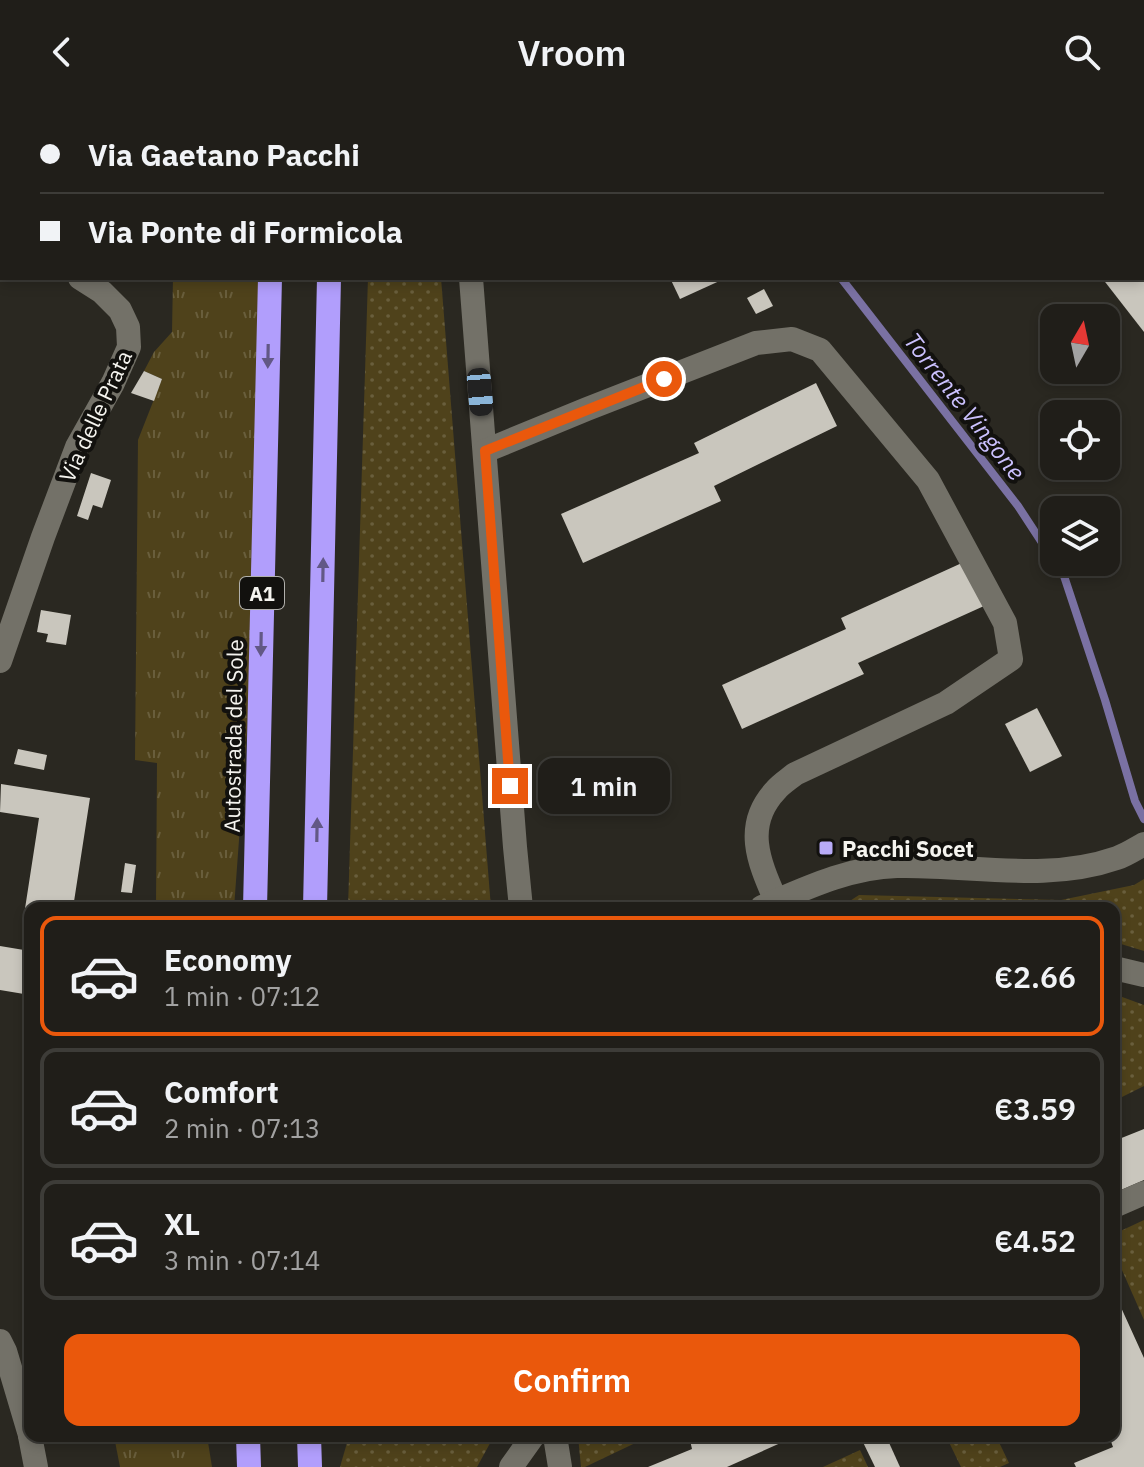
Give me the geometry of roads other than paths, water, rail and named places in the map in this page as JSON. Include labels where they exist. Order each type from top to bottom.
[{"type":"highway","name":"Autostrada del Sole","points":[[255,902],[270,280]]},
{"type":"highway","points":[[315,902],[329,280]]},
{"type":"highway","points":[[248,1442],[249,1467]]},
{"type":"highway","points":[[309,1442],[310,1467]]},
{"type":"street","name":"Via delle Prata","points":[[0,661],[77,447],[113,383],[129,347],[128,327],[120,310],[102,292],[83,280]]},
{"type":"street","points":[[471,280],[520,902]]},
{"type":"street","points":[[485,451],[756,343],[792,339],[820,350],[928,480],[1005,623],[1011,659],[946,703],[795,774],[775,790],[763,806],[755,834],[771,902]]},
{"type":"street","points":[[781,902],[833,879],[870,869],[896,866],[1040,872],[1098,863],[1120,857],[1144,844]]},
{"type":"street","points":[[1120,969],[1144,975]]},
{"type":"street","points":[[1120,1203],[1144,1193]]},
{"type":"street","points":[[0,1341],[24,1415]]},
{"type":"street","points":[[31,1442],[36,1467]]},
{"type":"street","points":[[511,1467],[529,1442]]},
{"type":"street","points":[[556,1442],[560,1467]]},
{"type":"waterway","name":"Torrente Vingone","points":[[843,280],[1018,506],[1040,540]]},
{"type":"waterway","name":"Torrente Vingone","points":[[1064,576],[1135,801],[1144,819]]},
{"type":"place","name":"Pacchi Socet","points":[[826,848]]}]
